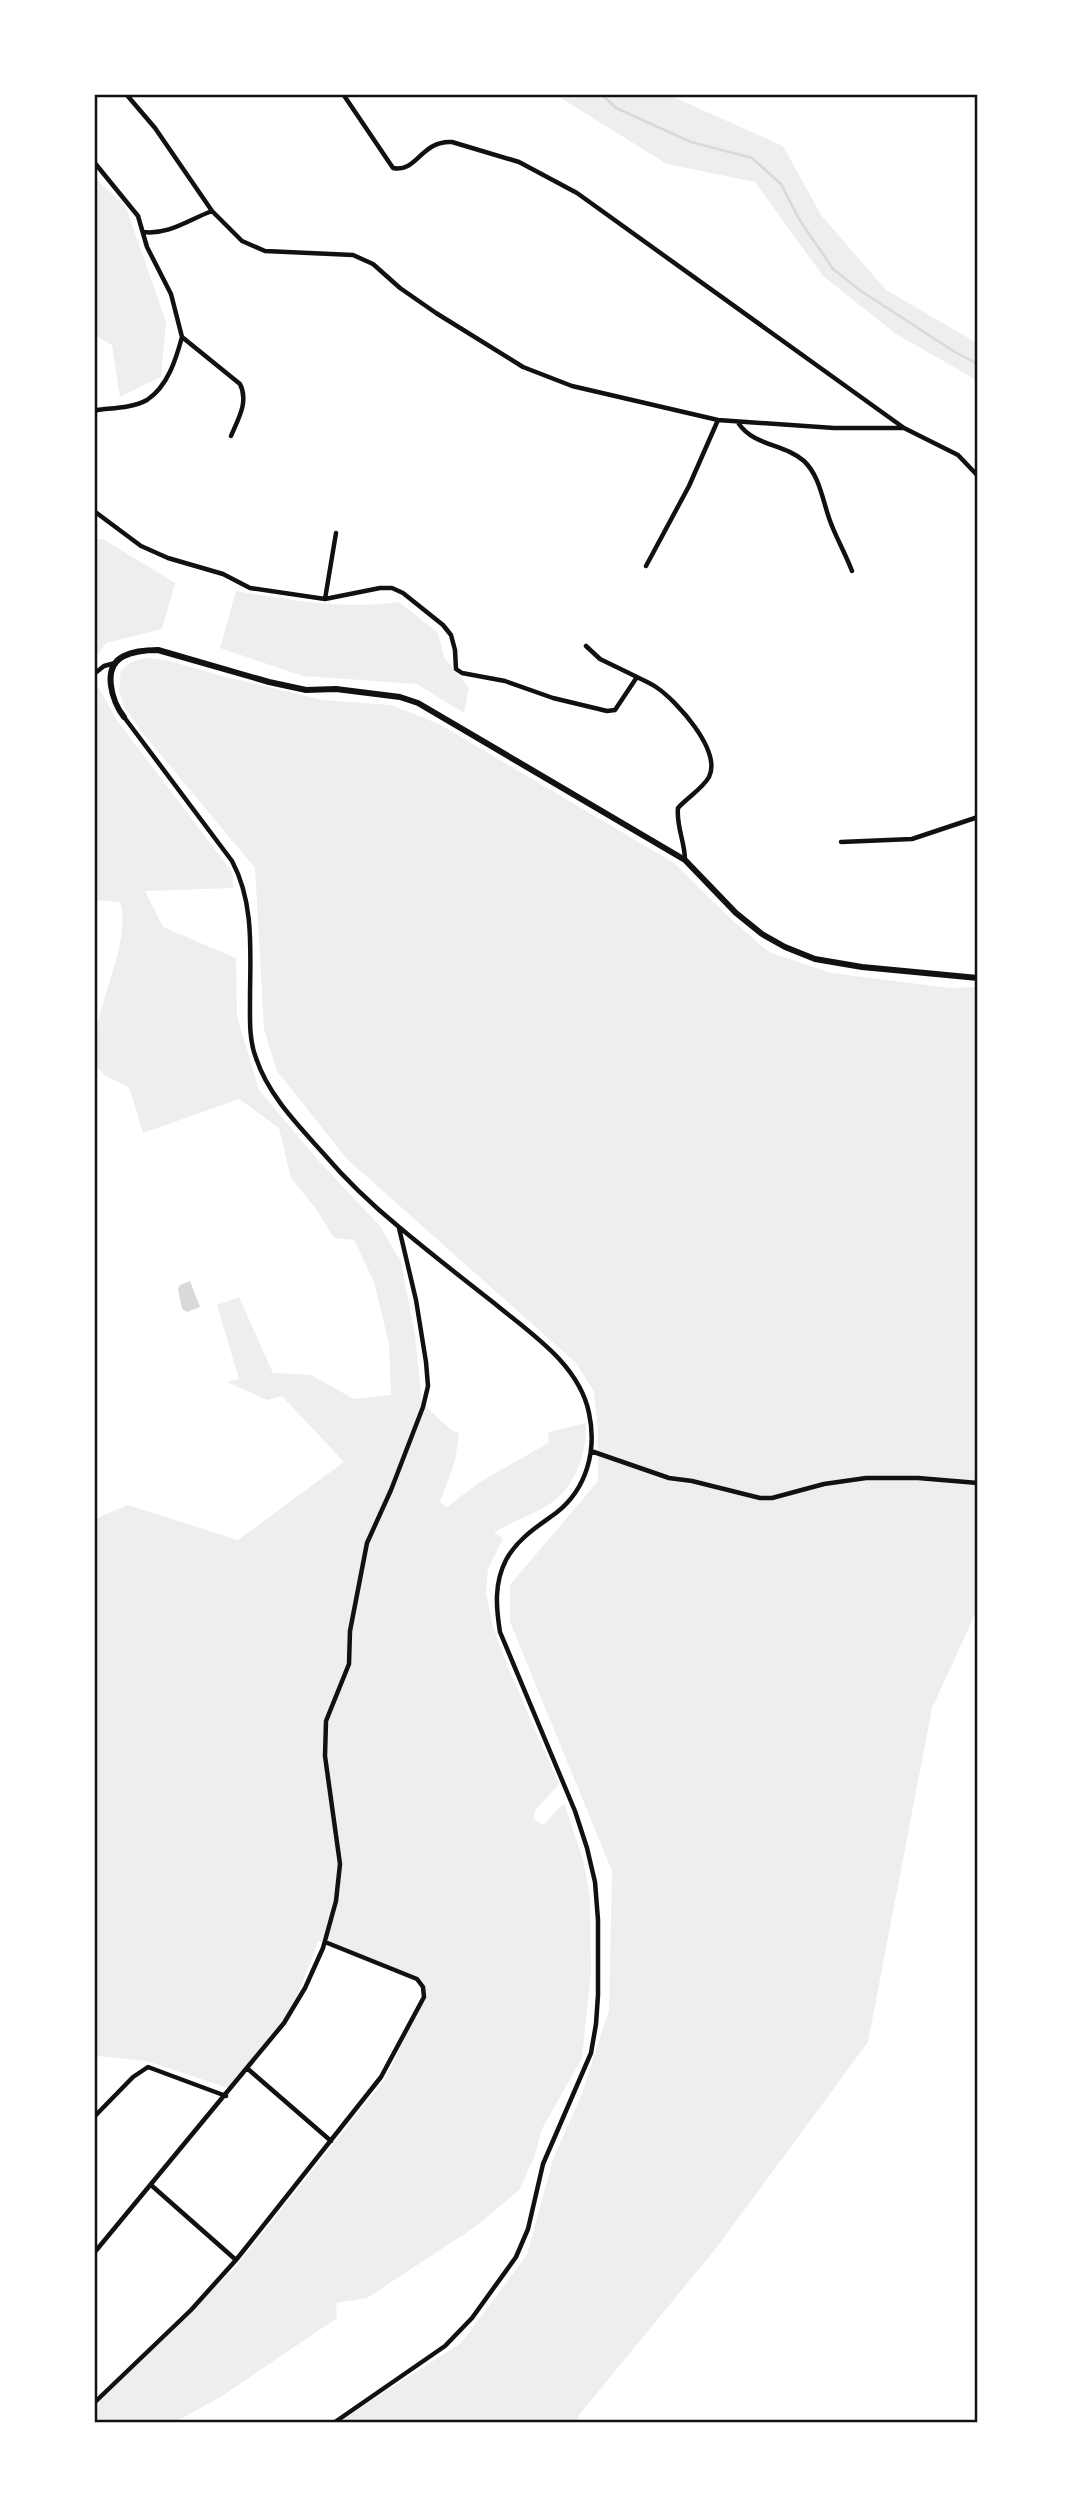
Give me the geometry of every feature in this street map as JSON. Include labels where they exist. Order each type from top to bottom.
[{"type":"street","points":[[126,94],[155,128],[212,211],[242,241],[265,251],[353,255],[373,264],[400,288],[436,313],[523,367],[572,386],[718,420],[834,428],[904,428]]},
{"type":"street","points":[[342,94],[393,168],[401,170],[408,167],[428,147],[441,142],[452,142],[519,162],[577,193],[904,428],[958,455],[978,476]]},
{"type":"street","points":[[94,162],[138,216],[147,247],[171,294],[182,337],[175,363],[164,382],[147,400],[97,410],[94,413]]},
{"type":"street","points":[[142,232],[176,229],[212,211]]},
{"type":"street","points":[[182,337],[240,384],[245,393],[244,403],[231,436]]},
{"type":"street","points":[[646,566],[689,486],[718,420]]},
{"type":"street","points":[[738,423],[746,434],[793,454],[810,468],[852,571]]},
{"type":"street","points":[[94,510],[141,545],[167,558],[223,574],[250,589],[325,599],[392,588],[403,593],[443,625],[451,635],[456,669],[462,673],[505,681],[553,698],[607,711],[615,710],[637,677]]},
{"type":"street","points":[[325,599],[337,533]]},
{"type":"street","points":[[586,646],[600,659],[658,688],[676,704],[709,747],[712,762],[708,780],[678,808],[677,817],[685,848],[685,860]]},
{"type":"street","points":[[335,2423],[445,2346],[472,2318],[509,2267],[528,2229],[543,2164],[591,2053],[598,1983],[598,1920],[592,1870],[575,1811],[505,1644],[496,1612],[496,1594],[506,1559],[532,1530],[559,1510],[575,1493],[586,1474],[592,1430],[581,1390],[567,1368],[544,1345],[398,1227],[359,1192],[323,1153],[267,1083],[255,1057],[250,1029],[250,930],[241,878],[225,850],[124,718],[111,693],[110,683],[117,662],[122,657],[158,650],[306,690],[336,689],[400,696],[418,703],[685,860],[736,913],[762,934],[785,947],[815,959],[862,967],[978,978]]},
{"type":"street","points":[[94,674],[104,666],[117,662]]},
{"type":"street","points":[[841,842],[912,839],[978,817]]},
{"type":"street","points":[[94,2253],[284,2023],[306,1988],[325,1942],[336,1901],[340,1864],[325,1756],[326,1721],[349,1664],[350,1631],[367,1543],[391,1490],[423,1407],[428,1386],[416,1300],[398,1227]]},
{"type":"street","points":[[591,1451],[669,1478],[772,1498],[824,1484],[866,1478],[918,1478],[978,1483]]},
{"type":"street","points":[[94,2403],[191,2310],[236,2260],[381,2077],[424,1997],[423,1987],[417,1979],[325,1942]]},
{"type":"street","points":[[94,2117],[134,2077],[148,2067],[226,2096]]},
{"type":"street","points":[[248,2069],[331,2141]]},
{"type":"street","points":[[151,2185],[236,2260]]},
{"type":"shaded area","points":[[556,95],[669,95],[783,146],[821,215],[886,290],[977,343],[977,380],[896,334],[823,276],[755,182],[667,164]]},
{"type":"shaded area","points":[[94,177],[126,207],[166,322],[161,377],[120,397],[112,345],[95,335]]},
{"type":"shaded area","points":[[95,539],[103,539],[175,583],[162,629],[106,643],[95,658]]},
{"type":"shaded area","points":[[236,591],[297,601],[338,604],[399,602],[438,633],[444,657],[469,688],[464,713],[417,684],[303,676],[220,648]]},
{"type":"shaded area","points":[[146,658],[166,660],[323,700],[391,705],[439,724],[674,863],[769,952],[831,973],[950,988],[977,987],[977,1610],[932,1708],[868,2042],[717,2247],[576,2422],[338,2422],[461,2343],[527,2255],[553,2159],[581,2096],[609,2010],[612,1871],[510,1622],[510,1585],[598,1481],[598,1428],[594,1392],[576,1363],[347,1159],[277,1071],[264,1029],[255,868],[141,731],[124,706],[119,691],[121,670],[131,662]]},
{"type":"shaded area","points":[[99,688],[116,719],[232,872],[233,888],[145,891],[163,927],[236,958],[237,1016],[259,1090],[317,1159],[380,1226],[401,1262],[415,1335],[422,1403],[451,1430],[459,1433],[455,1461],[440,1502],[447,1507],[480,1482],[548,1443],[549,1432],[586,1423],[582,1458],[565,1490],[548,1505],[494,1533],[503,1538],[488,1569],[486,1593],[493,1627],[510,1672],[559,1784],[535,1811],[534,1819],[543,1825],[564,1803],[583,1859],[590,1897],[591,1973],[582,2058],[542,2129],[534,2158],[519,2190],[475,2227],[367,2298],[336,2303],[337,2318],[219,2398],[178,2422],[95,2422],[94,2400],[233,2270],[386,2078],[424,1997],[423,1987],[417,1979],[318,1941],[294,2006],[228,2088],[147,2061],[97,2056],[95,2058],[95,1519],[128,1505],[238,1540],[344,1462],[282,1396],[267,1400],[227,1382],[239,1379],[217,1305],[239,1297],[273,1373],[311,1375],[354,1399],[391,1395],[389,1344],[374,1282],[354,1240],[334,1238],[316,1209],[291,1178],[279,1128],[239,1099],[143,1133],[129,1087],[107,1076],[97,1067],[93,1053],[95,1035],[115,965],[123,920],[120,902],[95,900],[94,690]]},
{"type":"shaded area","points":[[190,1281],[200,1307],[187,1312],[182,1309],[178,1289],[180,1285]]},
{"type":"waterway","points":[[601,94],[616,108],[691,142],[752,158],[781,184],[799,219],[833,269],[861,291],[978,364]]}]
